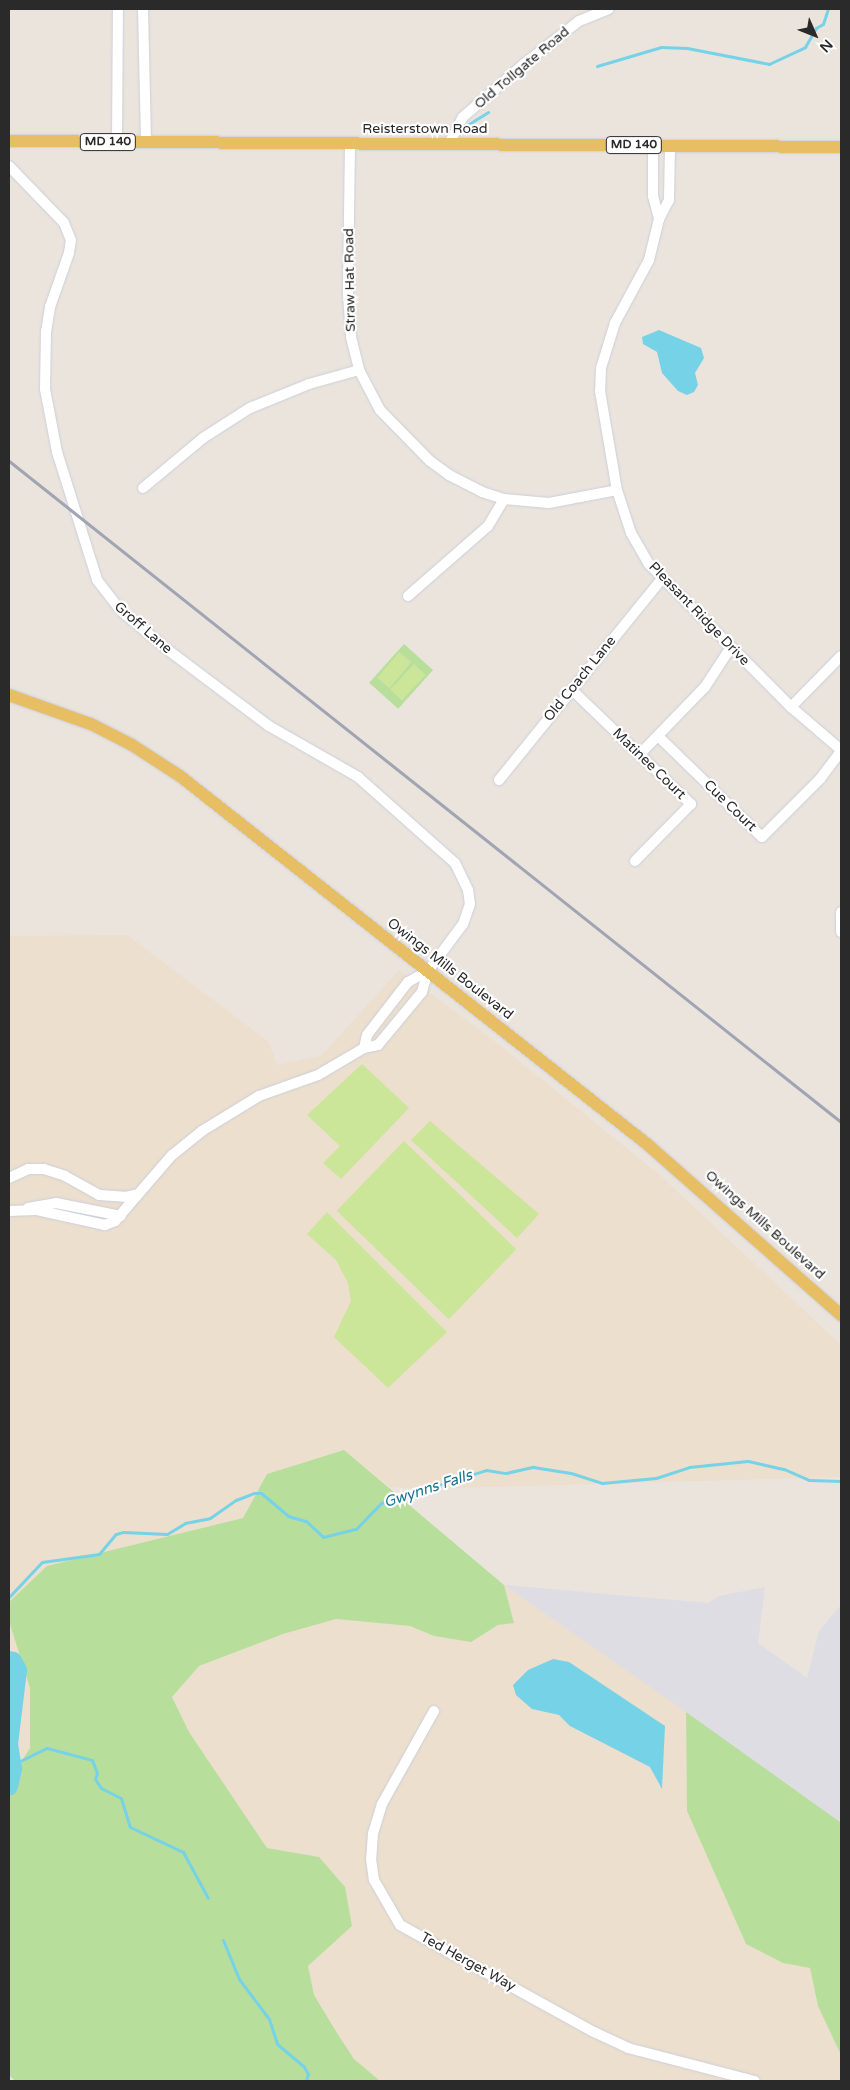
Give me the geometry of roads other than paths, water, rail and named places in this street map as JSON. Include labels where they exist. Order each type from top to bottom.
[{"type":"main road","name":"Reisterstown Road","points":[[9,141],[841,147]]},
{"type":"main road","name":"Owings Mills Boulevard","points":[[9,695],[76,718],[156,759],[676,1167],[841,1315]]},
{"type":"street","points":[[117,142],[118,9]]},
{"type":"street","points":[[143,9],[146,142]]},
{"type":"street","name":"Old Tollgate Road","points":[[449,144],[463,117],[524,64],[579,21],[609,9]]},
{"type":"street","name":"Straw Hat Road","points":[[350,144],[348,294],[351,337],[359,370],[380,410],[410,444],[455,479],[504,499],[549,502],[617,490]]},
{"type":"street","name":"Pleasant Ridge Drive","points":[[653,146],[653,196],[659,219]]},
{"type":"street","name":"Pleasant Ridge Drive","points":[[670,146],[669,200],[659,219],[649,260],[615,323],[600,368],[600,392],[617,490],[639,549],[662,579],[791,707],[841,751]]},
{"type":"street","name":"Groff Lane","points":[[9,166],[64,223],[71,240],[70,253],[50,307],[46,331],[45,390],[57,452],[96,580],[121,611],[153,639],[269,726],[358,777],[455,863],[468,890],[469,911],[460,930],[428,972]]},
{"type":"street","points":[[143,488],[202,438],[250,408],[309,384],[359,370]]},
{"type":"street","points":[[408,596],[488,526],[504,499]]},
{"type":"street","name":"Old Coach Lane","points":[[499,780],[662,579]]},
{"type":"street","points":[[639,755],[705,687],[731,647]]},
{"type":"street","points":[[791,707],[841,656]]},
{"type":"street","name":"Matinee Court","points":[[572,690],[690,804],[636,861]]},
{"type":"street","name":"Cue Court","points":[[658,736],[762,837],[820,779],[841,751]]},
{"type":"street","points":[[841,912],[841,932]]},
{"type":"street","points":[[364,1048],[367,1035],[408,982],[428,972]]},
{"type":"street","points":[[9,1210],[48,1212],[105,1225],[121,1216],[172,1155],[202,1131],[259,1096],[318,1075],[364,1048],[378,1045],[422,992],[428,972]]},
{"type":"street","points":[[381,1017],[393,1028]]},
{"type":"street","points":[[9,1178],[28,1169],[44,1169],[65,1176],[100,1195],[125,1197],[138,1194]]},
{"type":"street","name":"Ted Herget Way","points":[[434,1711],[382,1804],[373,1833],[374,1880],[400,1925],[594,2032],[628,2048],[755,2081]]},
{"type":"water","points":[[659,330],[701,348],[704,358],[695,373],[698,385],[694,392],[687,395],[678,391],[662,373],[657,352],[643,344],[642,337]]},
{"type":"water","points":[[553,1659],[569,1662],[665,1726],[662,1789],[650,1767],[570,1726],[559,1715],[532,1709],[516,1695],[513,1685],[528,1670]]},
{"type":"waterway","points":[[597,66],[661,47],[687,48],[769,64],[805,47],[816,28],[823,24],[828,9]]},
{"type":"waterway","points":[[461,129],[488,112]]},
{"type":"waterway","name":"Gwynns Falls","points":[[9,1597],[42,1562],[99,1554],[116,1534],[123,1532],[167,1534],[185,1523],[210,1518],[236,1500],[254,1493],[261,1493],[288,1516],[306,1521],[323,1537],[356,1529],[381,1503],[486,1470],[506,1473],[533,1467],[571,1473],[602,1483],[656,1478],[689,1467],[748,1461],[784,1469],[809,1480],[841,1481]]},
{"type":"waterway","name":"Gwynns Falls","points":[[9,1660],[13,1661],[18,1670],[9,1744],[13,1769],[9,1787]]},
{"type":"waterway","points":[[9,1756],[18,1762],[47,1748],[92,1760],[97,1773],[95,1779],[101,1788],[121,1798],[130,1827],[183,1852],[208,1898]]},
{"type":"waterway","points":[[223,1940],[239,1979],[269,2019],[277,2044],[304,2067],[308,2074],[306,2081]]},
{"type":"railway","points":[[9,461],[841,1122]]}]
